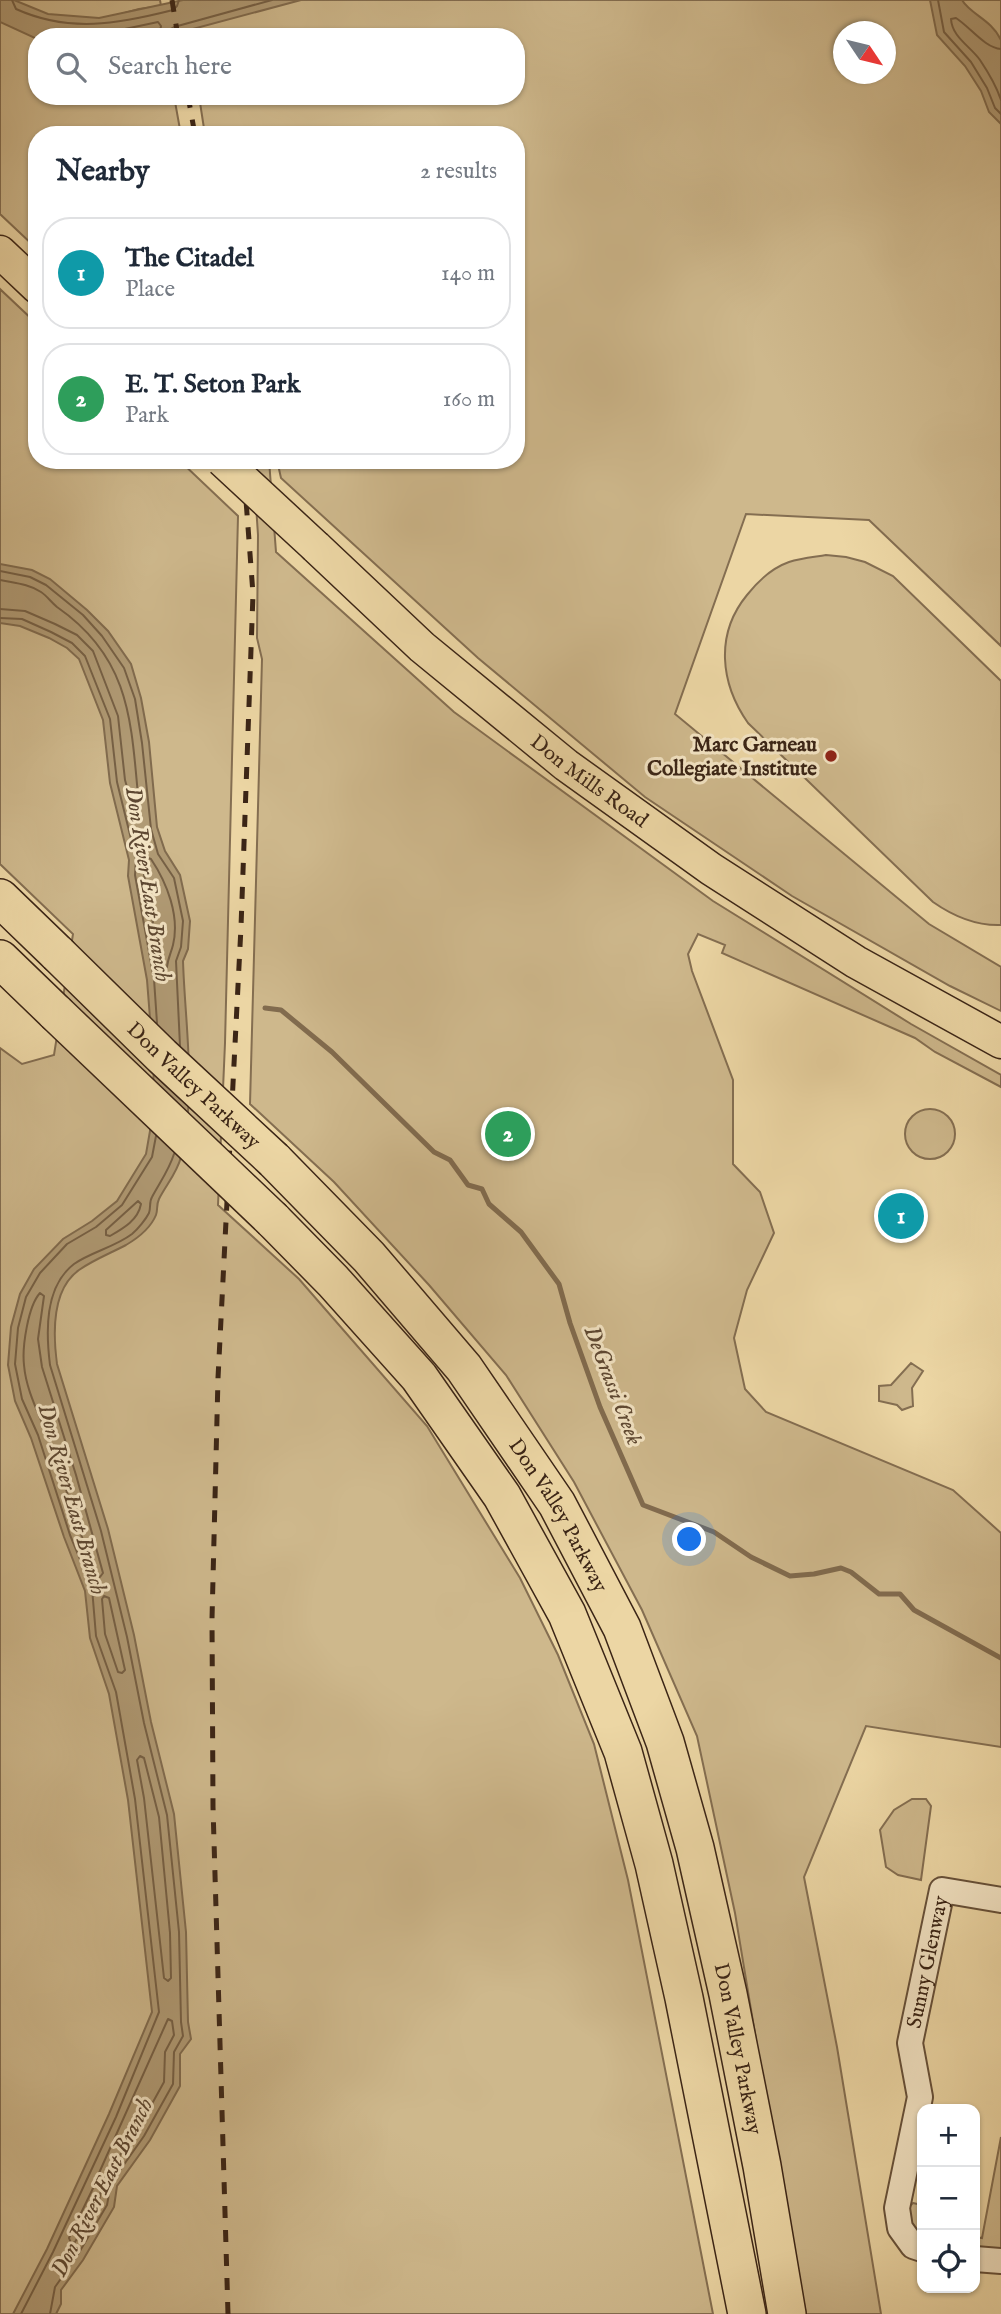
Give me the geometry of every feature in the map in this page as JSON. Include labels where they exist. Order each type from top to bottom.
[{"type":"highway","name":"Don Valley Parkway","points":[[0,898],[162,1056],[274,1160],[369,1257],[464,1368],[557,1504],[622,1628],[665,1742],[695,1848],[751,2113],[787,2314]]},
{"type":"highway","name":"Don Valley Parkway","points":[[0,959],[334,1280],[419,1377],[502,1496],[567,1614],[623,1752],[654,1864],[690,2025],[747,2314]]},
{"type":"main road","points":[[0,252],[28,278]]},
{"type":"main road","name":"Don Mills Road","points":[[232,469],[422,647],[566,765],[711,869],[856,962],[1001,1042]]},
{"type":"street","name":"Sunny Glenway","points":[[917,2247],[913,2246],[900,2228],[897,2208],[920,2097],[910,2043],[939,1901],[942,1890],[1001,1900]]},
{"type":"street","points":[[980,2259],[1001,2261]]},
{"type":"shaded area","points":[[0,0],[160,0],[161,6],[139,9],[70,28],[28,28],[28,105],[176,105],[179,126],[28,126],[28,240],[0,214]]},
{"type":"shaded area","points":[[182,0],[1001,0],[1001,646],[869,520],[746,514],[675,714],[929,924],[1001,967],[1001,1011],[950,986],[792,896],[645,797],[478,658],[281,478],[279,469],[525,469],[525,126],[204,126],[200,105],[525,105],[525,28],[191,28]]},
{"type":"shaded area","points":[[0,289],[28,315],[28,469],[188,469],[238,516],[225,1043],[218,1205],[299,1279],[427,1426],[520,1578],[558,1655],[594,1744],[628,1880],[713,2314],[0,2314],[0,1048],[22,1064],[54,1055],[73,934],[0,864]]},
{"type":"shaded area","points":[[254,469],[270,469],[276,552],[454,712],[713,901],[911,1024],[1001,1075],[1001,1087],[935,1052],[915,1038],[722,953],[725,945],[698,934],[688,954],[733,1080],[733,1164],[760,1192],[774,1233],[747,1290],[734,1338],[745,1389],[766,1412],[953,1490],[1001,1533],[1001,1747],[866,1726],[804,1877],[837,2047],[881,2314],[806,2314],[735,1913],[697,1736],[642,1610],[574,1482],[506,1375],[429,1285],[334,1182],[250,1104],[262,659],[257,638],[258,535]]},
{"type":"shaded area","points":[[826,555],[865,562],[893,576],[1001,681],[1001,925],[982,924],[965,919],[933,902],[748,723],[739,708],[727,675],[725,659],[726,642],[737,610],[756,585],[777,568],[794,561]]},
{"type":"shaded area","points":[[930,1109],[948,1116],[955,1134],[948,1152],[930,1159],[912,1152],[905,1134],[912,1116]]},
{"type":"shaded area","points":[[911,1363],[923,1371],[912,1388],[913,1406],[902,1410],[897,1405],[879,1401],[879,1386],[891,1385]]},
{"type":"shaded area","points":[[912,1799],[926,1799],[931,1806],[921,1880],[898,1875],[886,1867],[880,1830],[894,1810]]},
{"type":"shaded area","points":[[1001,2137],[1001,2253],[980,2251]]},
{"type":"shaded area","points":[[917,2204],[917,2234],[910,2225],[910,2206]]},
{"type":"water","points":[[0,0],[14,0],[48,14],[99,18],[183,0],[301,0],[197,28],[28,28],[28,35],[0,22]]},
{"type":"water","points":[[930,0],[962,0],[997,33],[1001,40],[1001,124],[989,112],[981,91],[965,66],[937,35]]},
{"type":"water","name":"Don River East Branch","points":[[0,564],[32,570],[50,579],[108,631],[131,664],[149,742],[157,827],[165,851],[180,875],[190,921],[188,949],[183,961],[189,1059],[188,1109],[179,1163],[159,1199],[156,1215],[147,1228],[131,1242],[84,1266],[70,1279],[63,1289],[56,1313],[55,1339],[57,1364],[108,1529],[174,1814],[186,1932],[188,2022],[191,2039],[180,2054],[180,2086],[150,2140],[117,2186],[114,2207],[83,2260],[61,2290],[61,2304],[56,2314],[13,2314],[47,2249],[152,2012],[128,1800],[109,1694],[90,1638],[85,1591],[31,1438],[15,1401],[8,1365],[11,1327],[20,1294],[34,1269],[63,1239],[117,1201],[146,1154],[154,1069],[147,980],[128,876],[129,860],[110,783],[103,720],[79,659],[67,648],[49,638],[20,626],[0,623]]},
{"type":"waterway","name":"DeGrassi Creek","points":[[265,1008],[281,1010],[332,1052],[434,1152],[450,1160],[468,1185],[482,1189],[489,1204],[521,1232],[559,1284],[600,1407],[643,1505],[714,1532],[751,1557],[790,1576],[841,1568],[851,1572],[879,1594],[900,1594],[914,1610],[1001,1658]]},
{"type":"railway","points":[[172,0],[177,28]]},
{"type":"railway","points":[[190,105],[193,126]]},
{"type":"railway","points":[[228,2314],[213,1807],[212,1619],[218,1378],[241,927],[253,594],[244,469]]},
{"type":"place","name":"Marc Garneau Collegiate Institute","points":[[831,756]]},
{"type":"place","name":"E. T. Seton Park","points":[[508,1134]]},
{"type":"place","name":"The Citadel","points":[[901,1216]]}]
